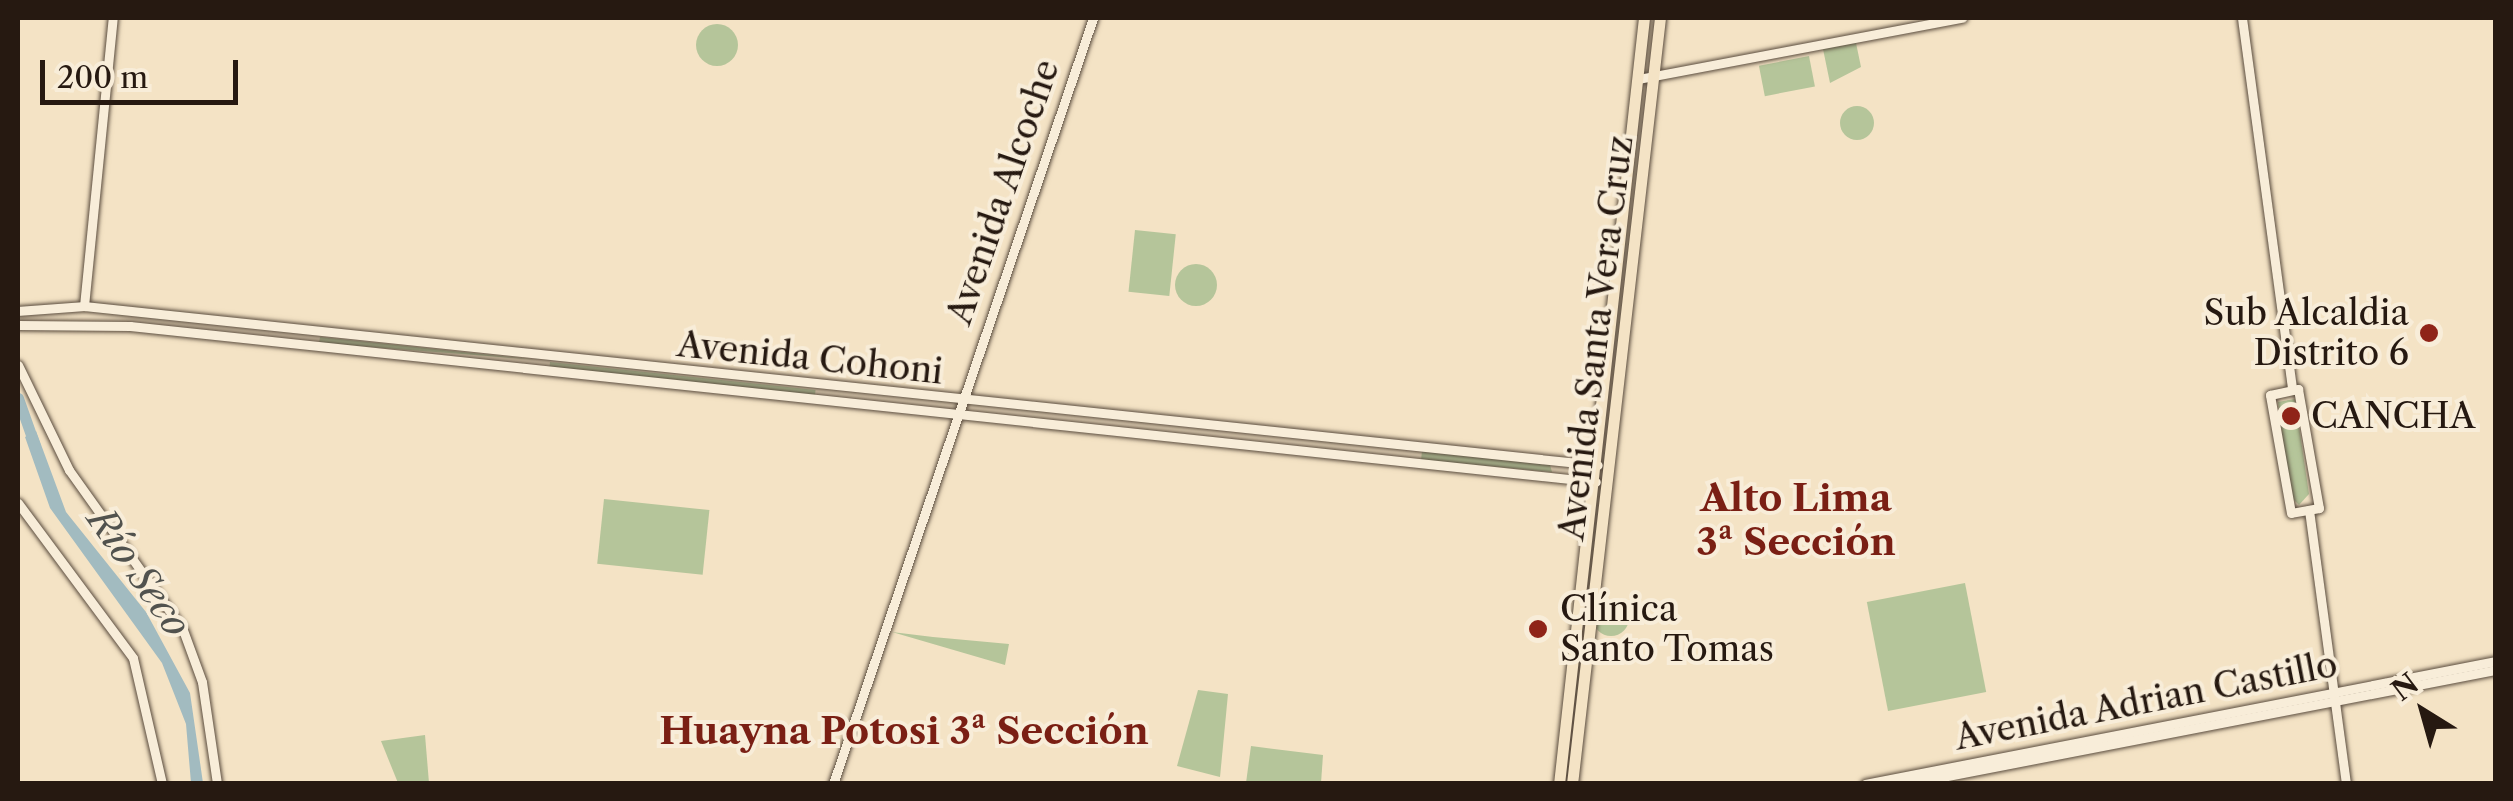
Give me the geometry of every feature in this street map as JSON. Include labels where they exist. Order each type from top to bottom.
[{"type":"main road","name":"Avenida Santa Vera Cruz","points":[[1560,784],[1598,465],[1644,18]]},
{"type":"main road","name":"Avenida Santa Vera Cruz","points":[[1572,784],[1660,18]]},
{"type":"street","points":[[84,306],[114,18]]},
{"type":"street","name":"Avenida Alcoche","points":[[832,784],[1093,18]]},
{"type":"street","points":[[1638,79],[1962,18]]},
{"type":"street","points":[[2242,18],[2314,509],[2346,784]]},
{"type":"street","name":"Avenida Cohoni","points":[[18,311],[84,306],[1598,465]]},
{"type":"street","name":"Avenida Cohoni","points":[[18,325],[130,326],[956,417],[1596,482]]},
{"type":"street","points":[[18,364],[69,470],[183,630],[202,682],[218,784]]},
{"type":"street","points":[[2295,390],[2270,395],[2292,513],[2314,509]]},
{"type":"street","points":[[18,503],[133,658],[162,784]]},
{"type":"street","name":"Avenida Adrian Castillo","points":[[1906,784],[2334,698],[2496,661]]},
{"type":"street","name":"Avenida Adrian Castillo","points":[[1865,784],[2496,670]]},
{"type":"green space","points":[[717,24],[732,30],[738,45],[732,60],[717,66],[702,60],[696,45],[702,30]]},
{"type":"green space","points":[[1856,43],[1861,67],[1830,83],[1823,49]]},
{"type":"green space","points":[[1809,56],[1815,86],[1765,96],[1759,66]]},
{"type":"green space","points":[[1857,106],[1869,111],[1874,123],[1869,135],[1857,140],[1845,135],[1840,123],[1845,111]]},
{"type":"green space","points":[[1135,230],[1176,234],[1169,296],[1129,292]]},
{"type":"green space","points":[[1196,264],[1211,270],[1217,285],[1211,300],[1196,306],[1181,300],[1175,285],[1181,270]]},
{"type":"green space","points":[[320,337],[539,360],[319,343]]},
{"type":"green space","points":[[550,362],[816,390],[815,396],[549,368]]},
{"type":"green space","points":[[2295,399],[2309,494],[2299,505],[2290,496],[2278,402]]},
{"type":"green space","points":[[1422,451],[1550,465],[1552,472],[1421,460]]},
{"type":"green space","points":[[604,499],[709,510],[703,575],[597,564]]},
{"type":"green space","points":[[1965,583],[1986,692],[1888,711],[1867,602]]},
{"type":"green space","points":[[1611,600],[1624,605],[1629,618],[1624,631],[1611,636],[1598,631],[1593,618],[1598,605]]},
{"type":"green space","points":[[892,632],[1009,644],[1005,665]]},
{"type":"green space","points":[[1198,690],[1228,694],[1220,777],[1177,766]]},
{"type":"green space","points":[[425,735],[429,783],[398,783],[381,741]]},
{"type":"green space","points":[[1251,746],[1323,755],[1321,783],[1246,783]]},
{"type":"water","points":[[36,431],[66,512],[146,612],[190,693],[203,783],[191,783],[186,724],[162,663],[50,508],[25,437]]},
{"type":"waterway","name":"Río Seco","points":[[18,398],[35,446]]},
{"type":"place","name":"Sub Alcaldia Distrito 6","points":[[2429,333]]},
{"type":"place","name":"CANCHA","points":[[2291,416]]},
{"type":"place","name":"Clínica Santo Tomas","points":[[1538,629]]},
{"type":"district","name":"Alto Lima 3ª Sección","points":[[1796,520]]},
{"type":"district","name":"Huayna Potosi 3ª Sección","points":[[904,731]]}]
